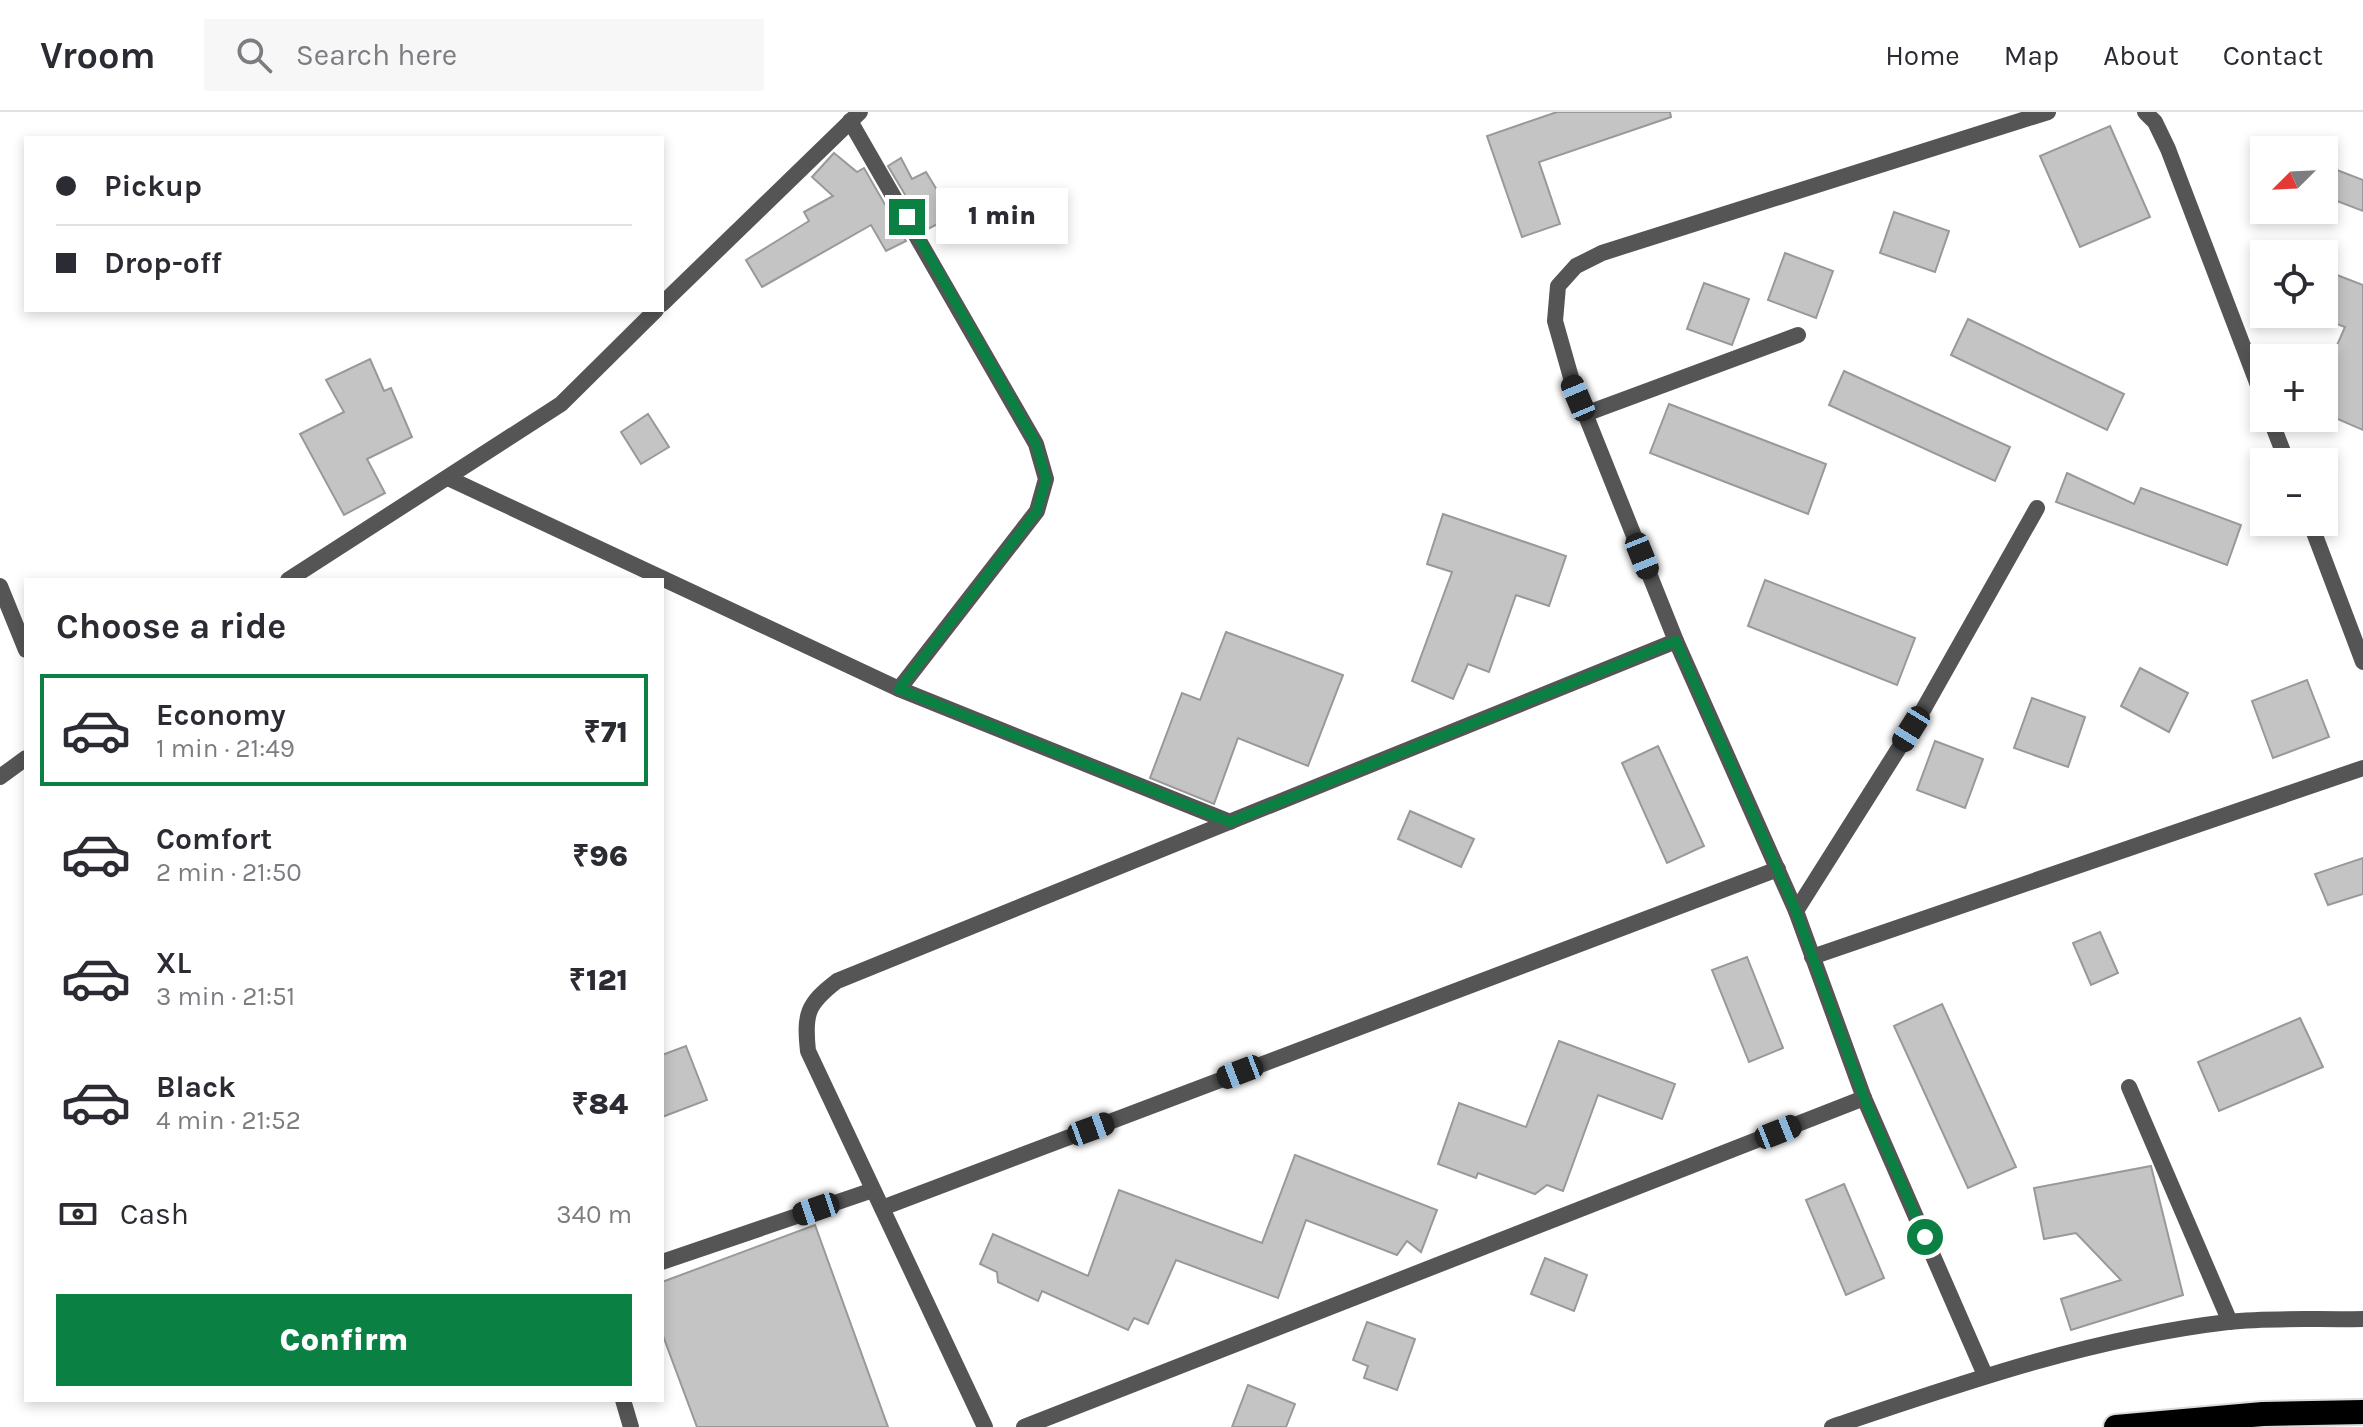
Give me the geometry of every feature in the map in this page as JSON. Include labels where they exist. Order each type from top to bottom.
[{"type":"highway","points":[[2116,1427],[2263,1414],[2363,1412]]},
{"type":"street","points":[[1985,1375],[1864,1098],[1796,911],[1676,641],[1560,348],[1555,321],[1558,286],[1576,266],[1602,253],[2048,112]]},
{"type":"street","points":[[2145,112],[2155,122],[2168,149],[2250,364]]},
{"type":"street","points":[[664,302],[855,117],[1036,444],[1046,479],[1037,511],[899,689]]},
{"type":"street","points":[[291,578],[561,404],[654,312]]},
{"type":"street","points":[[1585,414],[1798,335]]},
{"type":"street","points":[[448,478],[662,578]]},
{"type":"street","points":[[1796,911],[1923,710],[2037,508]]},
{"type":"street","points":[[2315,536],[2363,662]]},
{"type":"street","points":[[664,579],[899,689],[1230,822]]},
{"type":"street","points":[[0,586],[24,645]]},
{"type":"street","points":[[985,1427],[808,1051],[805,1021],[815,998],[837,981],[1676,641]]},
{"type":"street","points":[[0,777],[24,759]]},
{"type":"street","points":[[1812,957],[2363,768]]},
{"type":"street","points":[[882,1208],[1778,869]]},
{"type":"street","points":[[2129,1087],[2230,1322]]},
{"type":"street","points":[[1024,1427],[1864,1098]]},
{"type":"street","points":[[664,1261],[873,1190]]},
{"type":"street","points":[[1832,1427],[1985,1375],[2103,1343],[2230,1322],[2363,1319]]},
{"type":"street","points":[[624,1402],[631,1427]]},
{"type":"building","points":[[1557,112],[1670,112],[1671,117],[1539,162],[1560,224],[1522,237],[1487,136]]},
{"type":"building","points":[[2110,126],[2150,217],[2080,247],[2040,156]]},
{"type":"building","points":[[834,153],[857,172],[864,168],[906,241],[886,251],[871,225],[762,287],[746,260],[809,221],[804,212],[833,196],[812,177]]},
{"type":"building","points":[[901,158],[912,179],[926,172],[953,216],[926,230],[888,166]]},
{"type":"building","points":[[2338,170],[2363,180],[2363,211],[2338,201]]},
{"type":"building","points":[[1894,212],[1949,231],[1935,272],[1880,253]]},
{"type":"building","points":[[1785,253],[1833,271],[1816,318],[1768,300]]},
{"type":"building","points":[[2338,275],[2363,285],[2363,430],[2338,419],[2338,344],[2345,327],[2338,324]]},
{"type":"building","points":[[1704,283],[1749,299],[1732,345],[1687,329]]},
{"type":"building","points":[[1968,319],[2124,394],[2107,430],[1951,355]]},
{"type":"building","points":[[370,359],[384,391],[391,388],[412,437],[367,459],[385,493],[344,515],[300,434],[344,412],[326,380]]},
{"type":"building","points":[[1844,371],[2010,447],[1995,481],[1829,405]]},
{"type":"building","points":[[1669,404],[1826,464],[1808,514],[1650,453]]},
{"type":"building","points":[[648,414],[669,447],[641,464],[621,432]]},
{"type":"building","points":[[2067,473],[2134,504],[2141,488],[2241,525],[2227,565],[2056,502]]},
{"type":"building","points":[[1443,514],[1566,556],[1549,606],[1516,595],[1489,672],[1468,664],[1453,699],[1412,681],[1452,572],[1427,564]]},
{"type":"building","points":[[1765,580],[1915,638],[1897,685],[1748,626]]},
{"type":"building","points":[[1226,632],[1343,675],[1308,766],[1238,738],[1214,804],[1150,778],[1182,693],[1200,700]]},
{"type":"building","points":[[2140,668],[2188,693],[2169,732],[2121,706]]},
{"type":"building","points":[[2307,680],[2329,737],[2273,758],[2252,701]]},
{"type":"building","points":[[2032,698],[2085,717],[2068,767],[2014,748]]},
{"type":"building","points":[[1935,741],[1983,759],[1965,808],[1917,790]]},
{"type":"building","points":[[1658,746],[1704,846],[1667,863],[1622,763]]},
{"type":"building","points":[[1410,811],[1474,839],[1461,867],[1398,839]]},
{"type":"building","points":[[2363,858],[2363,894],[2328,905],[2315,874]]},
{"type":"building","points":[[2100,932],[2118,973],[2091,985],[2073,943]]},
{"type":"building","points":[[1747,957],[1783,1048],[1749,1062],[1712,970]]},
{"type":"building","points":[[1942,1004],[2016,1167],[1968,1188],[1894,1026]]},
{"type":"building","points":[[2300,1018],[2323,1067],[2219,1111],[2198,1062]]},
{"type":"building","points":[[1559,1041],[1675,1084],[1662,1119],[1598,1095],[1563,1191],[1547,1185],[1535,1194],[1478,1173],[1476,1178],[1438,1164],[1459,1103],[1526,1127]]},
{"type":"building","points":[[686,1046],[707,1100],[664,1116],[664,1054]]},
{"type":"building","points":[[1295,1155],[1437,1210],[1421,1252],[1407,1241],[1397,1255],[1306,1220],[1278,1298],[1176,1260],[1148,1324],[1134,1318],[1128,1330],[1042,1291],[1038,1301],[998,1282],[997,1272],[980,1264],[993,1234],[1088,1276],[1119,1190],[1262,1243]]},
{"type":"building","points":[[2151,1166],[2183,1295],[2071,1330],[2061,1299],[2121,1280],[2076,1233],[2044,1239],[2034,1188]]},
{"type":"building","points":[[1844,1184],[1884,1278],[1846,1295],[1806,1200]]},
{"type":"building","points":[[815,1225],[888,1427],[697,1427],[664,1338],[664,1281]]},
{"type":"building","points":[[1545,1258],[1587,1275],[1574,1311],[1531,1294]]},
{"type":"building","points":[[1367,1322],[1415,1339],[1397,1390],[1364,1378],[1368,1366],[1353,1360]]},
{"type":"building","points":[[1248,1385],[1295,1404],[1286,1427],[1232,1427]]},
{"type":"route","points":[[907,217],[1036,444],[1046,479],[1037,511],[899,689],[1230,822],[1676,641],[1796,911],[1864,1098],[1925,1237]]}]
